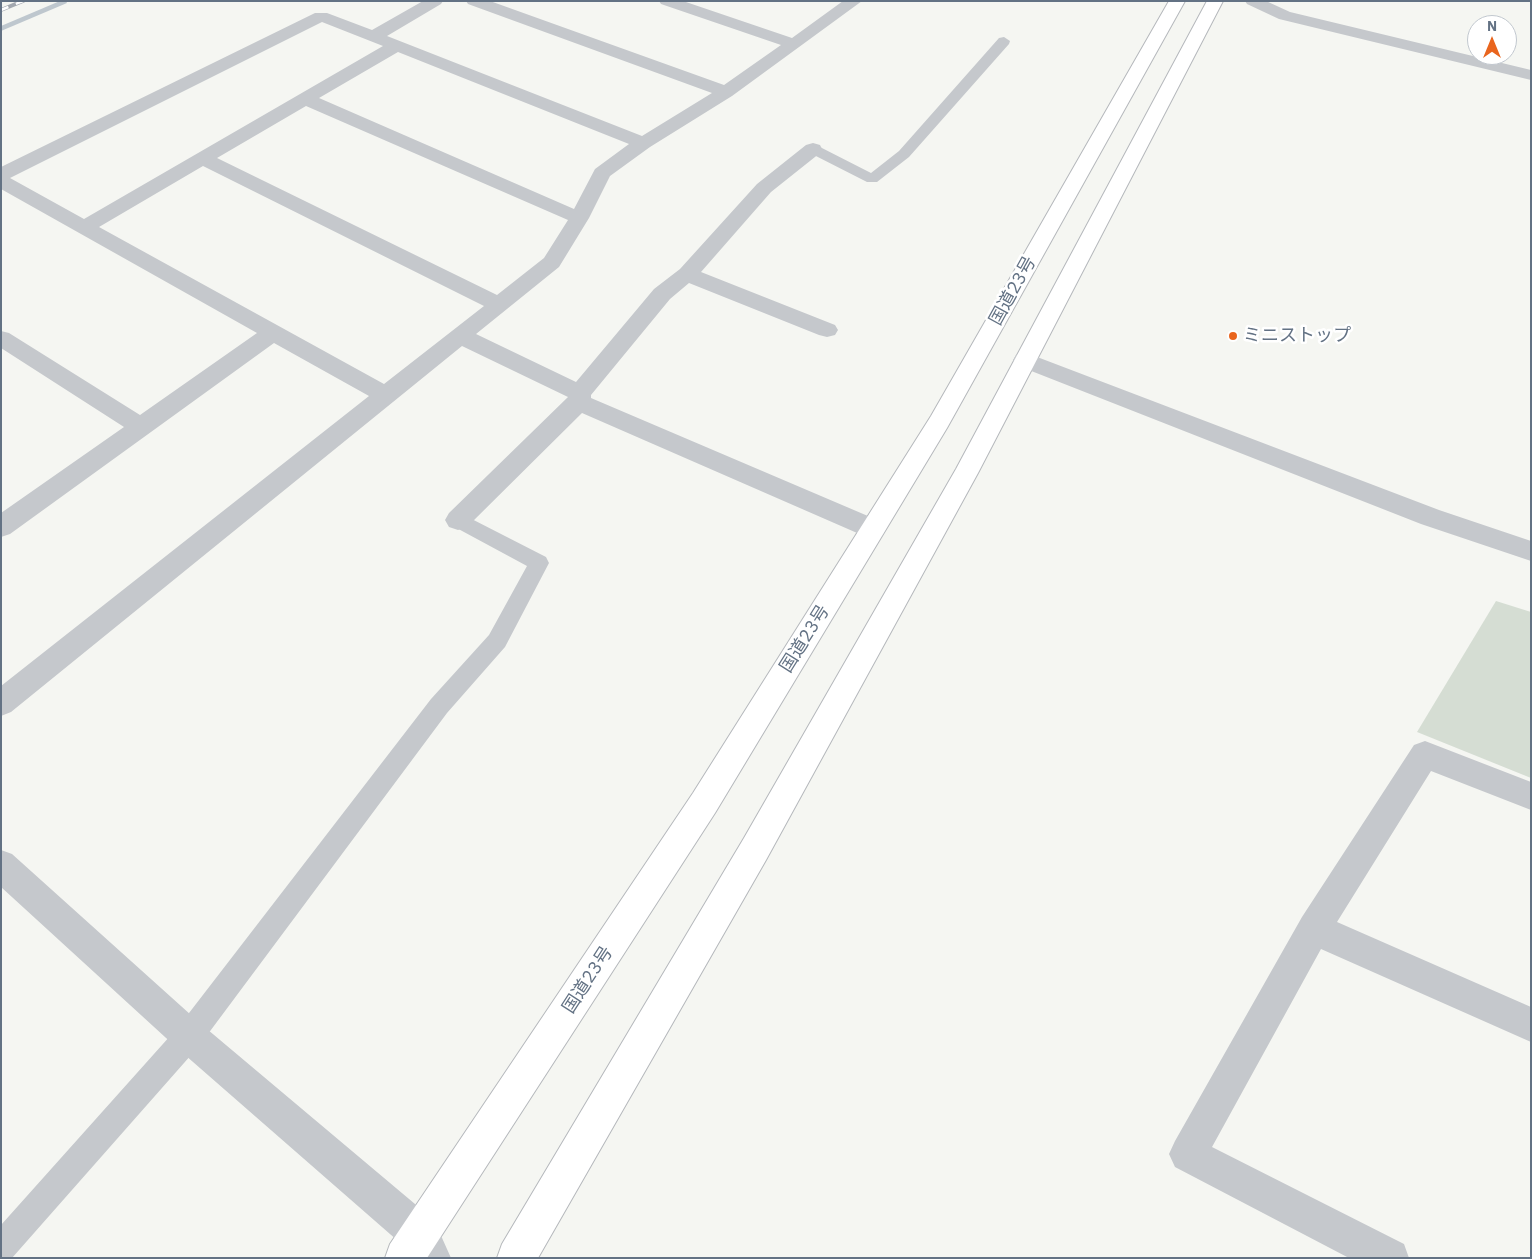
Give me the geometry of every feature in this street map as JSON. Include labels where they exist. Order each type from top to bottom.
[{"type":"highway","name":"国道23号","points":[[419,1250],[704,803],[939,422],[1177,1]]},
{"type":"highway","points":[[516,1258],[754,849],[966,473],[1215,1]]},
{"type":"street","points":[[373,37],[435,1]]},
{"type":"street","points":[[474,1],[726,92]]},
{"type":"street","points":[[667,1],[794,44]]},
{"type":"street","points":[[1,703],[552,262],[579,218],[602,173],[643,143],[726,92],[854,1]]},
{"type":"street","points":[[1255,2],[1285,16],[1531,75]]},
{"type":"street","points":[[1,175],[322,16],[643,143]]},
{"type":"street","points":[[85,227],[396,46]]},
{"type":"street","points":[[305,99],[579,218]]},
{"type":"street","points":[[458,520],[579,397],[662,294],[687,274],[764,188],[813,149]]},
{"type":"street","points":[[203,159],[500,305]]},
{"type":"street","points":[[1,181],[386,395]]},
{"type":"street","points":[[687,274],[827,330]]},
{"type":"street","points":[[1,526],[274,332]]},
{"type":"street","points":[[460,336],[579,397],[873,529]]},
{"type":"street","points":[[1,338],[141,426]]},
{"type":"street","points":[[1024,360],[1430,517],[1531,550]]},
{"type":"street","points":[[1390,1258],[1188,1154],[1314,929],[1425,755],[1531,796]]},
{"type":"street","points":[[1,865],[189,1036],[419,1250]]},
{"type":"street","points":[[1314,929],[1531,1026]]},
{"type":"lane","points":[[813,149],[872,180],[904,154],[1004,41]]},
{"type":"lane","points":[[1,1248],[189,1036],[439,706],[497,641],[540,563],[458,520]]},
{"type":"shaded area","points":[[1496,601],[1531,612],[1531,778],[1417,732]]},
{"type":"waterway","points":[[1,29],[64,3],[63,1]]},
{"type":"railway","points":[[1,10],[23,1]]},
{"type":"place","name":"ミニストップ","points":[[1233,336]]}]
